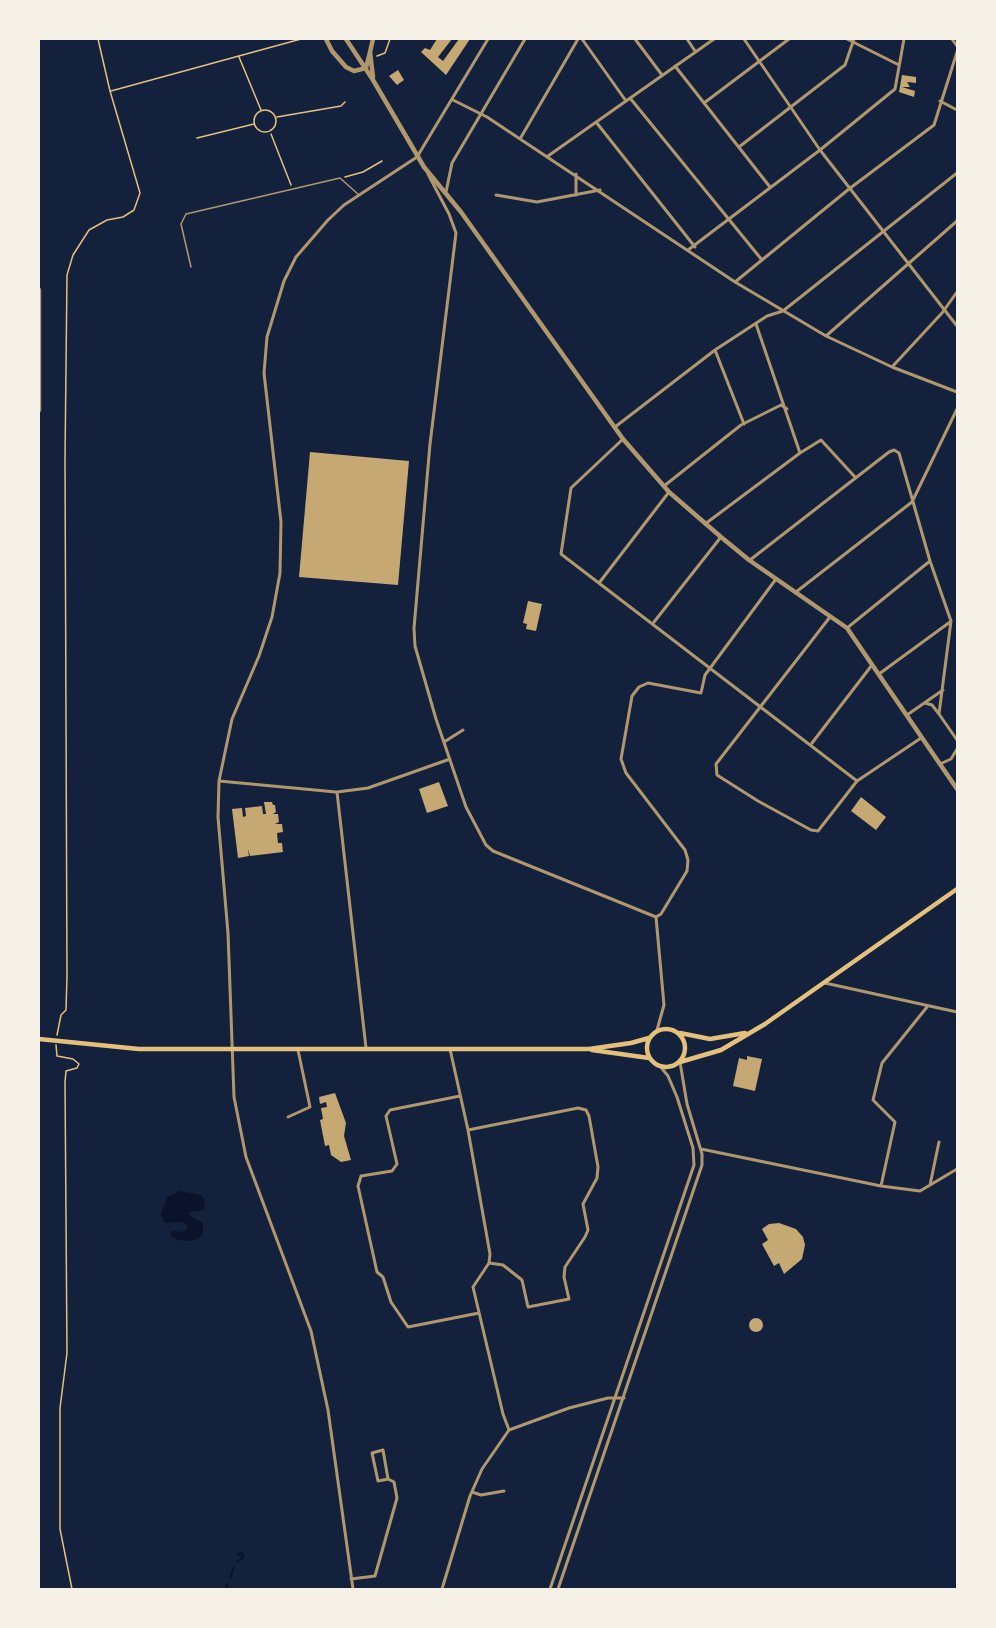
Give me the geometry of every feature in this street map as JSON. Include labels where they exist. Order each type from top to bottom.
[{"type":"main road","points":[[589,1049],[649,1058],[660,1066],[674,1066],[680,1062],[721,1050],[825,982],[957,889]]},
{"type":"main road","points":[[649,1058],[646,1048],[649,1038],[657,1030],[670,1028],[679,1033],[710,1039],[750,1032]]},
{"type":"main road","points":[[679,1033],[686,1047],[680,1062]]},
{"type":"main road","points":[[39,1039],[139,1049],[450,1050],[589,1049],[649,1038]]},
{"type":"street","points":[[326,39],[345,67],[354,71],[366,68]]},
{"type":"street","points":[[346,39],[374,80],[417,157],[446,193],[614,428],[669,492],[705,524],[749,560],[847,628],[957,789]]},
{"type":"street","points":[[366,68],[373,39]]},
{"type":"street","points":[[353,1589],[328,1410],[311,1331],[246,1157],[234,1097],[228,933],[218,817],[219,781],[232,719],[259,656],[272,617],[280,573],[281,522],[264,373],[267,337],[284,280],[296,257],[328,220],[358,195],[417,157],[488,39]]},
{"type":"street","points":[[446,193],[452,164],[525,39]]},
{"type":"street","points":[[520,139],[578,39],[626,101]]},
{"type":"street","points":[[634,39],[662,75]]},
{"type":"street","points":[[687,39],[695,51]]},
{"type":"street","points":[[548,156],[714,39]]},
{"type":"street","points":[[744,39],[820,150],[957,326]]},
{"type":"street","points":[[704,103],[789,39]]},
{"type":"street","points":[[847,39],[899,66]]},
{"type":"street","points":[[688,250],[695,247],[820,150],[895,89],[904,39]]},
{"type":"street","points":[[952,39],[957,46]]},
{"type":"street","points":[[739,147],[845,65],[853,41]]},
{"type":"street","points":[[735,282],[849,189],[934,125],[957,51]]},
{"type":"street","points":[[370,52],[374,80]]},
{"type":"street","points":[[675,66],[770,188]]},
{"type":"street","points":[[630,98],[762,260]]},
{"type":"street","points":[[453,100],[482,114],[576,174],[735,282],[826,336],[892,368],[957,392]]},
{"type":"street","points":[[940,101],[957,110]]},
{"type":"street","points":[[596,122],[695,247]]},
{"type":"street","points":[[424,167],[449,214],[456,233],[430,444],[414,628],[417,656],[444,742],[480,838],[493,851],[656,917],[662,914],[687,871],[688,860],[685,850],[626,773],[621,759],[632,696],[639,687],[648,683],[701,693],[705,675],[710,667],[776,579]]},
{"type":"street","points":[[614,428],[715,350],[767,316],[783,311],[957,173]]},
{"type":"street","points":[[576,174],[576,195]]},
{"type":"street","points":[[496,195],[537,202],[600,190]]},
{"type":"street","points":[[826,336],[957,221]]},
{"type":"street","points":[[39,290],[39,410]]},
{"type":"street","points":[[892,368],[945,310],[957,292]]},
{"type":"street","points":[[756,324],[787,409],[800,453]]},
{"type":"street","points":[[715,350],[744,424]]},
{"type":"street","points":[[664,486],[744,424],[781,405],[787,409]]},
{"type":"street","points":[[795,592],[912,502],[957,409]]},
{"type":"street","points":[[623,439],[571,488],[561,554],[812,743],[857,781]]},
{"type":"street","points":[[705,524],[821,440],[856,477]]},
{"type":"street","points":[[749,560],[856,477],[894,450],[899,453],[930,561],[951,621],[939,714]]},
{"type":"street","points":[[599,582],[669,492]]},
{"type":"street","points":[[654,622],[721,537]]},
{"type":"street","points":[[847,628],[930,561]]},
{"type":"street","points":[[830,616],[716,764],[715,771],[721,779],[758,801],[811,830],[818,831],[857,781],[921,738]]},
{"type":"street","points":[[879,674],[951,621]]},
{"type":"street","points":[[812,743],[872,664]]},
{"type":"street","points":[[907,715],[944,689]]},
{"type":"street","points":[[925,703],[933,705],[957,740]]},
{"type":"street","points":[[444,742],[463,730]]},
{"type":"street","points":[[940,764],[951,759],[957,749]]},
{"type":"street","points":[[219,781],[337,792],[368,788],[450,759]]},
{"type":"street","points":[[337,792],[366,1050]]},
{"type":"street","points":[[656,917],[664,1005],[657,1030]]},
{"type":"street","points":[[825,982],[957,1012]]},
{"type":"street","points":[[881,1186],[895,1122],[873,1100],[882,1063],[927,1007]]},
{"type":"street","points":[[288,1117],[310,1107],[298,1050]]},
{"type":"street","points":[[450,1050],[468,1130],[490,1254],[489,1263],[473,1287],[503,1417],[509,1430]]},
{"type":"street","points":[[558,1589],[699,1176],[701,1149],[686,1096],[680,1062]]},
{"type":"street","points":[[550,1589],[694,1165],[693,1148],[677,1097],[668,1076],[660,1066]]},
{"type":"street","points":[[460,1096],[390,1110],[386,1116],[397,1164],[392,1171],[361,1176],[358,1186],[376,1272],[383,1277],[392,1302],[408,1328],[479,1313]]},
{"type":"street","points":[[468,1130],[578,1108],[586,1110],[598,1167],[597,1178],[583,1204],[588,1230],[565,1267],[564,1277],[569,1299],[528,1307],[522,1280],[503,1265],[489,1263]]},
{"type":"street","points":[[930,1185],[939,1142]]},
{"type":"street","points":[[701,1149],[881,1186],[920,1191],[957,1169]]},
{"type":"street","points":[[442,1589],[472,1492],[482,1469],[509,1430],[569,1408],[615,1397],[624,1398]]},
{"type":"street","points":[[351,1579],[375,1576],[397,1498],[394,1482],[388,1479],[378,1481],[372,1453],[383,1450],[388,1479]]},
{"type":"street","points":[[472,1492],[481,1495],[504,1491]]},
{"type":"lane","points":[[191,267],[181,224],[186,214],[340,178],[358,195]]},
{"type":"path","points":[[58,1031],[61,1015],[66,1010],[67,976],[65,518],[68,274],[73,255],[89,230],[107,220],[123,217],[134,210],[140,193],[110,91],[98,39]]},
{"type":"path","points":[[110,91],[301,39]]},
{"type":"path","points":[[371,58],[385,53],[390,39]]},
{"type":"path","points":[[239,57],[261,111]]},
{"type":"path","points":[[276,117],[341,106],[345,102]]},
{"type":"path","points":[[261,111],[271,112],[276,117],[275,127],[270,132],[260,132],[254,123],[255,116],[261,111]]},
{"type":"path","points":[[196,138],[254,123]]},
{"type":"path","points":[[270,132],[292,189]]},
{"type":"path","points":[[340,178],[363,172],[382,161]]},
{"type":"path","points":[[56,1049],[57,1056],[73,1059],[80,1064],[77,1068],[66,1071],[65,1082],[67,1353],[60,1408],[60,1529],[72,1589]]},
{"type":"water","points":[[181,1191],[201,1195],[205,1199],[204,1210],[188,1212],[190,1216],[203,1223],[203,1235],[193,1241],[178,1240],[170,1236],[172,1231],[184,1232],[188,1226],[181,1222],[165,1223],[161,1214],[167,1197]]},
{"type":"building","points":[[437,39],[452,39],[438,57],[443,61],[459,39],[470,39],[446,75],[421,52],[425,48],[430,50]]},
{"type":"building","points":[[398,70],[404,80],[397,85],[389,76]]},
{"type":"building","points":[[902,75],[916,77],[916,83],[907,82],[910,87],[902,87],[915,91],[914,97],[899,92]]},
{"type":"building","points":[[310,452],[409,461],[398,585],[299,577]]},
{"type":"building","points":[[528,601],[542,604],[536,631],[526,629],[527,624],[523,623]]},
{"type":"building","points":[[439,782],[448,806],[427,813],[419,789]]},
{"type":"building","points":[[861,797],[886,817],[876,830],[851,811]]},
{"type":"building","points":[[264,802],[272,802],[275,805],[276,812],[273,814],[278,814],[279,822],[275,824],[282,824],[283,832],[277,833],[278,843],[282,843],[283,852],[250,856],[248,849],[249,856],[238,858],[232,809],[242,808],[243,817],[246,816],[245,808],[262,806],[263,814],[266,814]]},
{"type":"building","points":[[747,1056],[762,1059],[755,1091],[733,1086],[739,1058],[747,1060]]},
{"type":"building","points":[[335,1093],[346,1123],[344,1136],[351,1160],[341,1162],[331,1155],[329,1145],[325,1146],[320,1120],[323,1119],[321,1108],[327,1107],[326,1102],[320,1104],[319,1097]]},
{"type":"building","points":[[779,1223],[796,1229],[803,1237],[805,1245],[802,1259],[784,1274],[779,1263],[774,1266],[762,1244],[768,1240],[762,1229],[769,1224]]},
{"type":"building","points":[[756,1318],[761,1320],[763,1325],[761,1330],[756,1332],[751,1330],[749,1325],[751,1320]]},
{"type":"waterway","points":[[237,1562],[243,1558],[242,1553],[238,1554],[240,1556]]},
{"type":"waterway","points":[[230,1578],[234,1567]]},
{"type":"waterway","points":[[225,1589],[228,1584]]}]
